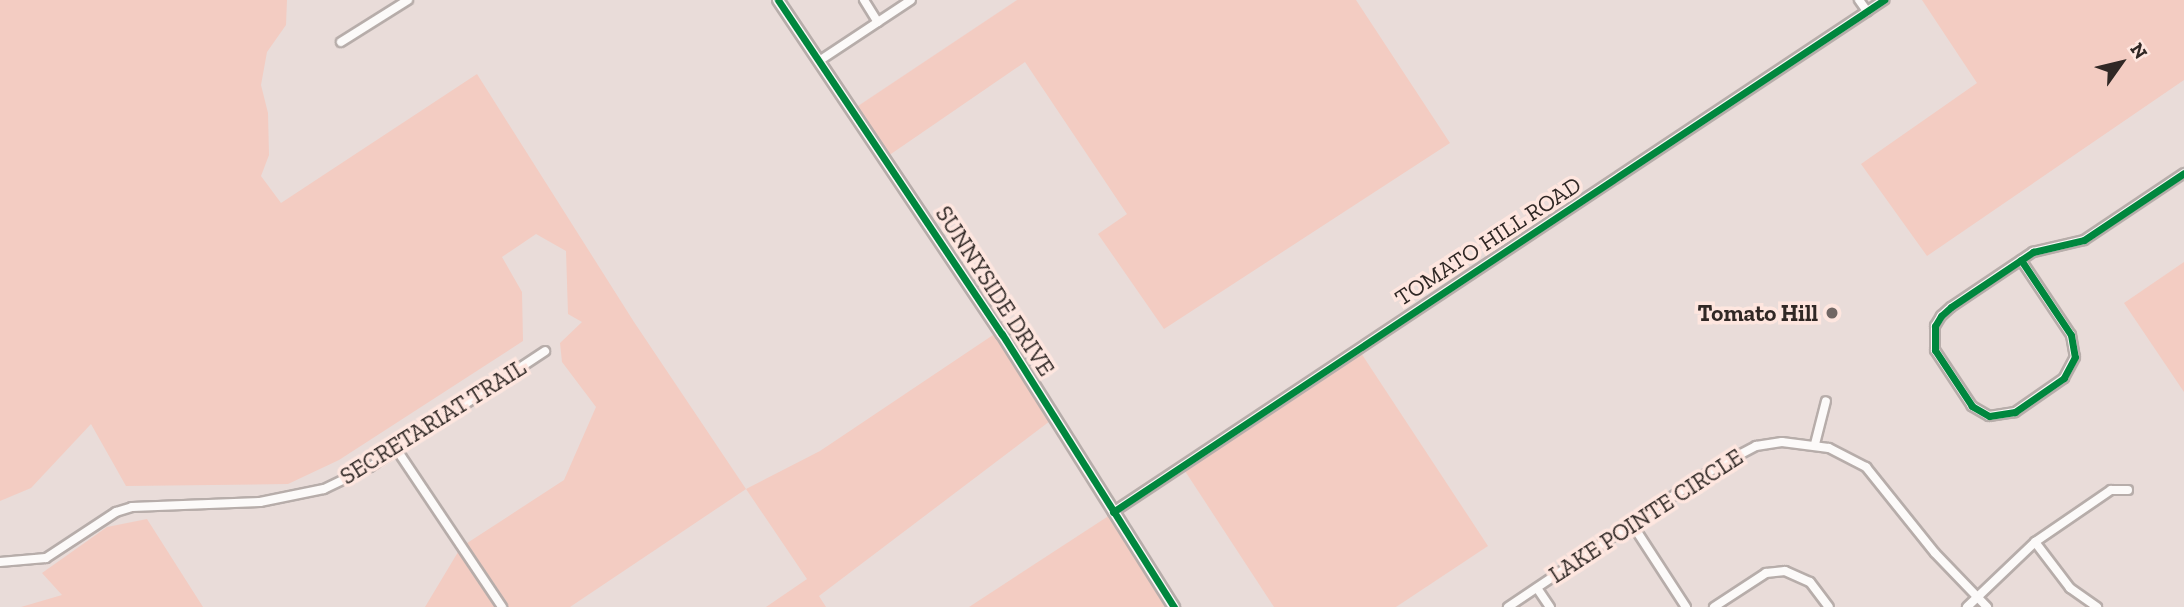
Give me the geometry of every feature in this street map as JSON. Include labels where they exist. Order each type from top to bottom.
[{"type":"street","points":[[341,42],[408,0]]},
{"type":"street","name":"SUNNYSIDE DRIVE","points":[[778,0],[1002,334],[1174,607]]},
{"type":"street","points":[[864,0],[878,22]]},
{"type":"street","points":[[819,61],[911,0]]},
{"type":"street","points":[[1859,0],[1867,11]]},
{"type":"street","name":"TOMATO HILL ROAD","points":[[1112,512],[1884,0]]},
{"type":"street","points":[[2021,260],[2071,335],[2076,357],[2072,368],[2054,385],[2015,412],[1989,416],[1972,406],[1942,362],[1935,350],[1935,326],[1951,307],[2021,260],[2040,249],[2084,240],[2184,173]]},
{"type":"street","name":"SECRETARIAT TRAIL","points":[[0,562],[46,558],[116,512],[132,507],[260,502],[324,489],[397,450],[545,351]]},
{"type":"street","points":[[1815,444],[1826,401]]},
{"type":"street","name":"LAKE POINTE CIRCLE","points":[[1508,607],[1747,450],[1782,442],[1815,444],[1844,454],[1873,474],[1935,553],[1987,607]]},
{"type":"street","points":[[397,450],[502,607]]},
{"type":"street","points":[[1967,607],[2035,542],[2111,489],[2128,490]]},
{"type":"street","points":[[1632,524],[1686,607]]},
{"type":"street","points":[[2035,542],[2070,588],[2096,607]]},
{"type":"street","points":[[1714,607],[1766,573],[1785,571],[1810,582],[1829,607]]},
{"type":"street","points":[[1537,588],[1550,607]]},
{"type":"shaded area","points":[[0,0],[287,0],[286,25],[267,52],[261,85],[268,113],[269,155],[261,176],[281,203],[477,74],[634,322],[746,489],[570,607],[425,607],[461,547],[564,480],[596,407],[562,362],[560,343],[582,322],[568,314],[566,251],[536,234],[502,257],[522,292],[523,341],[339,460],[288,484],[126,486],[91,424],[31,488],[0,501]]},
{"type":"shaded area","points":[[1017,0],[1356,0],[1450,143],[1164,329],[1098,234],[1127,214],[1025,62],[888,156],[855,108]]},
{"type":"shaded area","points":[[1922,0],[2184,0],[2184,80],[1927,256],[1861,164],[1977,83]]},
{"type":"shaded area","points":[[2184,262],[2184,392],[2124,303]]},
{"type":"shaded area","points":[[996,333],[1050,421],[819,596],[826,607],[766,607],[807,579],[746,489],[820,451]]},
{"type":"shaded area","points":[[1361,353],[1488,546],[1396,607],[1274,607],[1183,468]]},
{"type":"shaded area","points":[[1110,515],[1169,607],[969,607]]},
{"type":"shaded area","points":[[147,519],[203,607],[21,607],[62,595],[42,573],[107,527]]},
{"type":"cycle path","points":[[778,0],[1002,334],[1174,607]]},
{"type":"cycle path","points":[[1113,512],[1884,0]]},
{"type":"cycle path","points":[[2021,260],[2071,335],[2075,357],[2064,378],[2015,412],[1989,416],[1972,406],[1935,350],[1935,326],[1941,316],[1951,307],[2033,252],[2084,240],[2184,173]]},
{"type":"place","name":"Tomato Hill","points":[[1832,313]]}]
